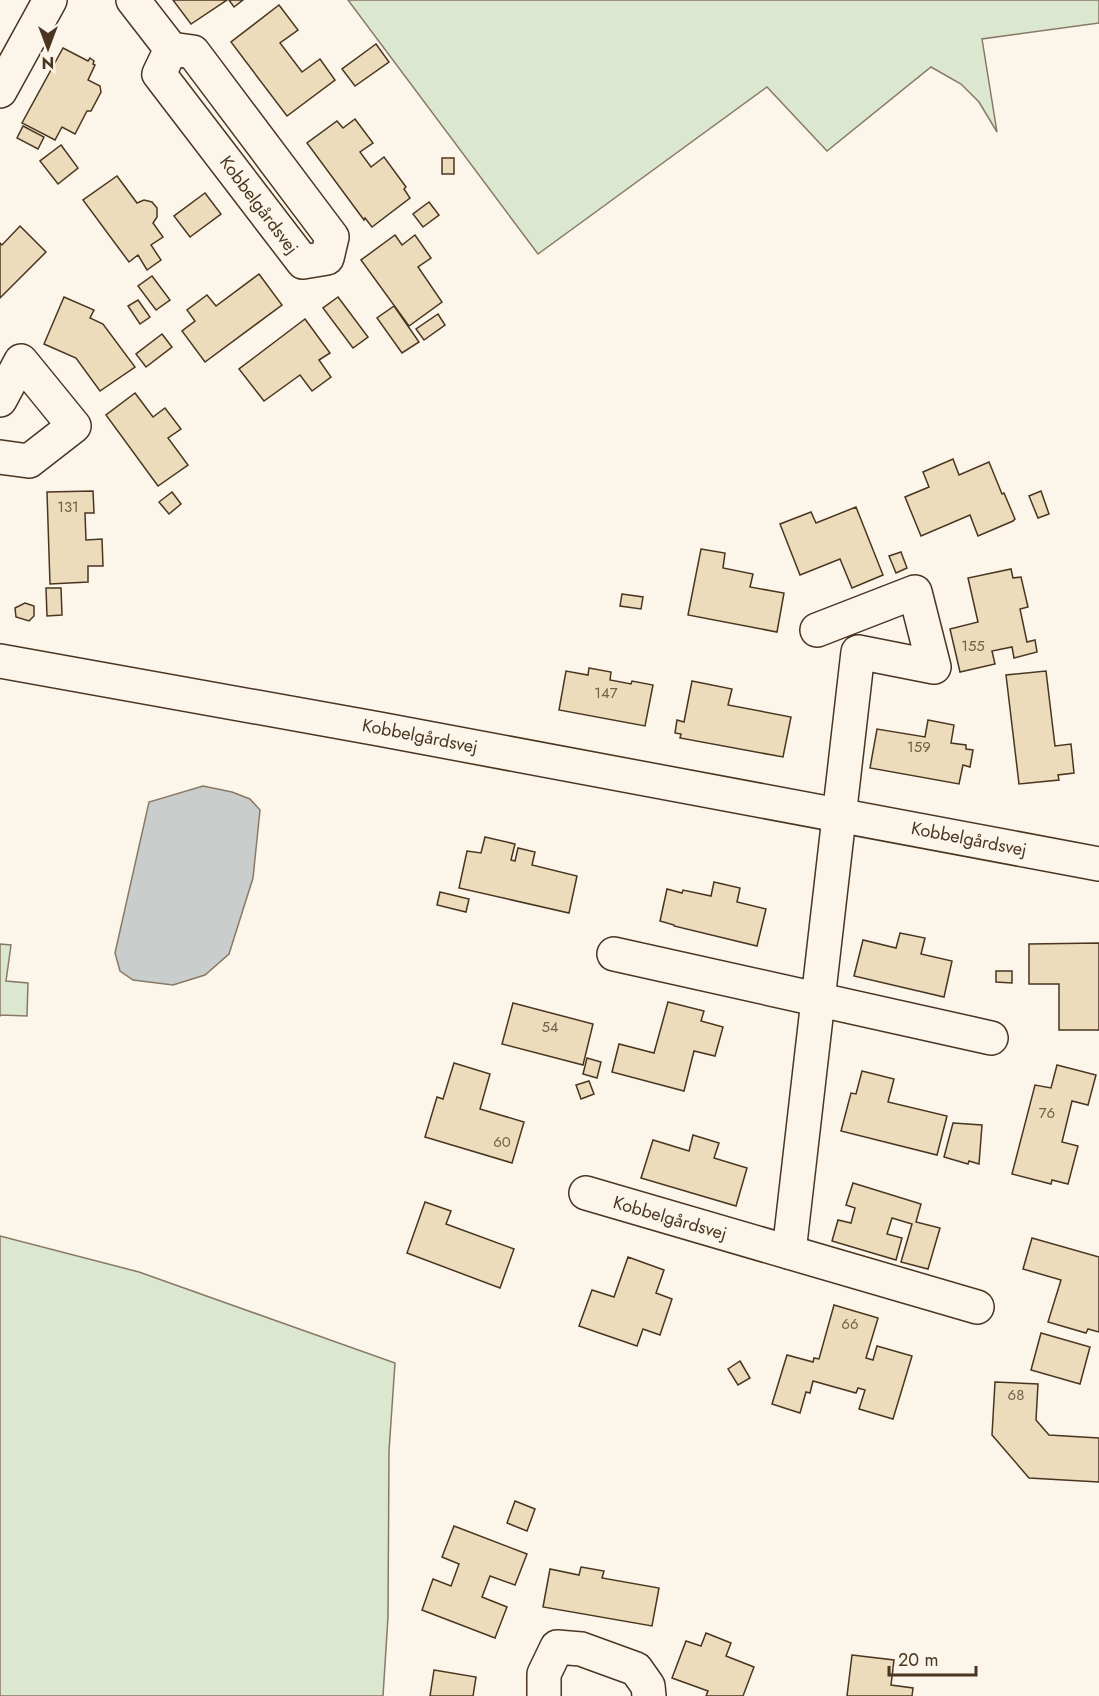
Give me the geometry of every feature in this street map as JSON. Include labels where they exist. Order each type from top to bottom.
[{"type":"street","points":[[0,91],[50,0]]},
{"type":"street","points":[[133,0],[171,49]]},
{"type":"street","name":"Kobbelgårdsvej","points":[[171,49],[193,52],[332,237],[327,258],[303,262],[159,74],[171,49]]},
{"type":"street","points":[[0,400],[21,361],[74,426],[29,461],[0,457]]},
{"type":"street","points":[[789,1252],[858,652]]},
{"type":"street","name":"Kobbelgårdsvej","points":[[0,661],[380,729],[1099,864]]},
{"type":"street","points":[[614,954],[991,1038]]},
{"type":"street","name":"Kobbelgårdsvej","points":[[586,1193],[977,1307]]},
{"type":"street","points":[[544,1696],[544,1674],[557,1647],[581,1649],[636,1669],[648,1686],[649,1696]]},
{"type":"green space","points":[[348,0],[1099,0],[1099,23],[982,39],[997,132],[979,102],[961,84],[931,67],[827,151],[767,87],[538,254]]},
{"type":"green space","points":[[0,944],[11,945],[6,981],[28,983],[27,1016],[0,1016]]},
{"type":"green space","points":[[0,1236],[139,1272],[395,1363],[389,1451],[388,1617],[383,1696],[0,1696]]},
{"type":"shaded area","points":[[203,786],[232,792],[250,799],[260,810],[253,878],[229,954],[205,975],[173,985],[133,980],[120,971],[115,953],[149,802]]},
{"type":"building","points":[[173,0],[227,0],[191,24]]},
{"type":"building","points":[[229,0],[243,0],[234,7]]},
{"type":"building","points":[[279,5],[298,30],[280,43],[302,72],[320,59],[335,80],[287,116],[231,42]]},
{"type":"building","points":[[376,44],[389,62],[355,86],[342,69]]},
{"type":"building","points":[[63,48],[88,61],[90,58],[94,61],[95,65],[88,80],[100,86],[101,92],[91,111],[87,111],[75,134],[62,127],[55,140],[22,123]]},
{"type":"building","points":[[355,119],[373,143],[360,152],[371,167],[384,157],[406,187],[404,189],[410,198],[372,227],[365,218],[364,220],[307,143],[337,121],[343,128]]},
{"type":"building","points":[[23,126],[44,137],[38,149],[17,138]]},
{"type":"building","points":[[61,145],[78,168],[58,184],[40,161]]},
{"type":"building","points":[[442,158],[454,158],[454,174],[442,174]]},
{"type":"building","points":[[117,176],[137,203],[144,200],[152,202],[157,208],[157,217],[153,223],[163,237],[151,245],[161,260],[147,270],[138,255],[129,262],[83,200]]},
{"type":"building","points":[[205,193],[221,214],[190,237],[174,216]]},
{"type":"building","points":[[429,202],[439,215],[423,227],[413,214]]},
{"type":"building","points":[[20,226],[46,252],[0,298],[0,243],[2,245]]},
{"type":"building","points":[[395,235],[402,245],[415,235],[431,258],[418,267],[442,302],[409,326],[361,260]]},
{"type":"building","points":[[259,274],[282,305],[205,362],[182,331],[195,321],[187,310],[207,295],[216,306]]},
{"type":"building","points":[[152,276],[170,300],[156,310],[138,286]]},
{"type":"building","points":[[64,297],[94,310],[90,318],[103,324],[135,367],[100,391],[76,358],[44,344]]},
{"type":"building","points":[[338,297],[368,337],[353,348],[323,308]]},
{"type":"building","points":[[138,300],[150,317],[140,324],[128,306]]},
{"type":"building","points":[[394,306],[419,342],[402,353],[377,318]]},
{"type":"building","points":[[438,314],[445,325],[424,340],[416,329]]},
{"type":"building","points":[[305,319],[330,353],[319,360],[331,377],[312,391],[300,375],[264,401],[239,369]]},
{"type":"building","points":[[162,334],[172,347],[146,367],[136,354]]},
{"type":"building","points":[[135,393],[153,417],[165,408],[181,429],[168,438],[188,465],[158,486],[106,415]]},
{"type":"building","points":[[953,459],[959,475],[989,462],[1015,519],[1013,521],[978,536],[970,515],[921,536],[905,497],[929,487],[923,472]]},
{"type":"building","points":[[93,491],[94,513],[85,513],[86,540],[102,539],[103,566],[88,566],[88,582],[50,584],[47,492]]},
{"type":"building","points":[[1041,491],[1049,514],[1038,518],[1029,496]]},
{"type":"building","points":[[172,492],[181,504],[169,514],[159,502]]},
{"type":"building","points":[[856,507],[883,575],[852,588],[840,559],[800,575],[780,524],[811,512],[816,523]]},
{"type":"building","points":[[701,549],[725,553],[723,568],[753,574],[750,587],[784,593],[777,632],[688,615]]},
{"type":"building","points":[[901,552],[907,568],[896,573],[889,556]]},
{"type":"building","points":[[1011,569],[1013,578],[1021,577],[1028,607],[1020,609],[1027,642],[1035,640],[1037,652],[1014,658],[1012,647],[992,651],[995,664],[960,672],[950,629],[978,622],[968,578]]},
{"type":"building","points":[[46,588],[61,588],[62,615],[47,616]]},
{"type":"building","points":[[622,594],[643,597],[641,609],[620,606]]},
{"type":"building","points":[[25,603],[34,606],[34,616],[29,621],[16,617],[15,608]]},
{"type":"building","points":[[589,668],[611,672],[610,680],[653,685],[645,726],[559,710],[566,671],[588,675]]},
{"type":"building","points":[[1046,671],[1055,746],[1071,744],[1074,773],[1058,775],[1059,780],[1019,784],[1006,675]]},
{"type":"building","points":[[692,681],[732,689],[728,705],[791,717],[783,757],[680,738],[681,734],[675,733],[677,720],[684,722]]},
{"type":"building","points":[[928,720],[954,725],[951,743],[966,745],[966,749],[973,750],[970,767],[963,765],[959,784],[870,768],[877,729],[925,737]]},
{"type":"building","points":[[485,837],[515,844],[511,860],[515,861],[518,848],[535,852],[532,865],[577,876],[569,913],[459,888],[467,851],[481,853]]},
{"type":"building","points":[[714,882],[740,888],[737,902],[766,909],[757,946],[660,921],[667,889],[711,896]]},
{"type":"building","points":[[440,892],[469,899],[466,912],[437,905]]},
{"type":"building","points":[[900,933],[925,938],[921,954],[952,961],[944,997],[854,976],[863,940],[896,948]]},
{"type":"building","points":[[1099,943],[1099,1030],[1059,1030],[1059,984],[1029,984],[1029,944]]},
{"type":"building","points":[[996,971],[1012,971],[1012,983],[996,982]]},
{"type":"building","points":[[668,1002],[704,1011],[701,1021],[723,1027],[715,1056],[694,1051],[684,1091],[612,1072],[619,1044],[654,1053]]},
{"type":"building","points":[[513,1003],[593,1024],[583,1065],[502,1044]]},
{"type":"building","points":[[587,1058],[601,1062],[597,1078],[583,1074]]},
{"type":"building","points":[[454,1063],[490,1074],[480,1109],[524,1122],[512,1163],[425,1137],[437,1097],[443,1099]]},
{"type":"building","points":[[1057,1065],[1096,1075],[1088,1105],[1072,1101],[1062,1142],[1078,1146],[1068,1184],[1052,1180],[1051,1184],[1012,1174],[1035,1085],[1051,1088]]},
{"type":"building","points":[[862,1071],[894,1079],[888,1102],[947,1116],[937,1155],[841,1131],[851,1093],[856,1094]]},
{"type":"building","points":[[589,1081],[594,1094],[581,1099],[576,1085]]},
{"type":"building","points":[[953,1123],[982,1125],[979,1164],[969,1161],[968,1164],[944,1157]]},
{"type":"building","points":[[693,1135],[719,1143],[714,1158],[747,1168],[736,1206],[641,1178],[653,1140],[689,1151]]},
{"type":"building","points":[[853,1183],[921,1204],[916,1222],[940,1228],[928,1269],[901,1262],[912,1224],[892,1218],[887,1234],[902,1238],[896,1260],[832,1241],[838,1220],[851,1223],[855,1208],[846,1205]]},
{"type":"building","points":[[425,1202],[451,1211],[446,1224],[514,1249],[500,1288],[407,1253]]},
{"type":"building","points":[[1032,1238],[1099,1257],[1099,1332],[1088,1329],[1086,1333],[1048,1322],[1061,1280],[1023,1269]]},
{"type":"building","points":[[628,1257],[664,1270],[656,1293],[672,1299],[660,1335],[643,1329],[637,1346],[579,1326],[592,1290],[614,1297]]},
{"type":"building","points":[[834,1305],[878,1318],[866,1358],[873,1360],[877,1346],[912,1356],[893,1419],[859,1409],[865,1390],[858,1388],[856,1393],[813,1381],[810,1393],[806,1392],[800,1413],[772,1404],[787,1355],[813,1362],[814,1358],[819,1359]]},
{"type":"building","points":[[1041,1333],[1090,1347],[1080,1384],[1031,1370]]},
{"type":"building","points":[[740,1361],[750,1378],[738,1385],[728,1369]]},
{"type":"building","points":[[995,1382],[1038,1384],[1036,1420],[1049,1435],[1099,1438],[1099,1482],[1029,1478],[992,1435]]},
{"type":"building","points":[[515,1501],[535,1509],[527,1531],[507,1523]]},
{"type":"building","points":[[454,1526],[527,1554],[515,1585],[490,1576],[482,1597],[507,1607],[495,1638],[422,1610],[433,1579],[451,1586],[459,1564],[442,1557]]},
{"type":"building","points":[[581,1567],[604,1571],[602,1578],[659,1588],[652,1626],[543,1607],[550,1569],[579,1575]]},
{"type":"building","points":[[706,1633],[731,1643],[726,1656],[754,1667],[743,1696],[706,1696],[708,1691],[672,1678],[686,1641],[701,1646]]},
{"type":"building","points":[[852,1655],[894,1660],[891,1685],[913,1688],[912,1696],[847,1696]]},
{"type":"building","points":[[434,1670],[476,1677],[473,1696],[430,1696]]}]
